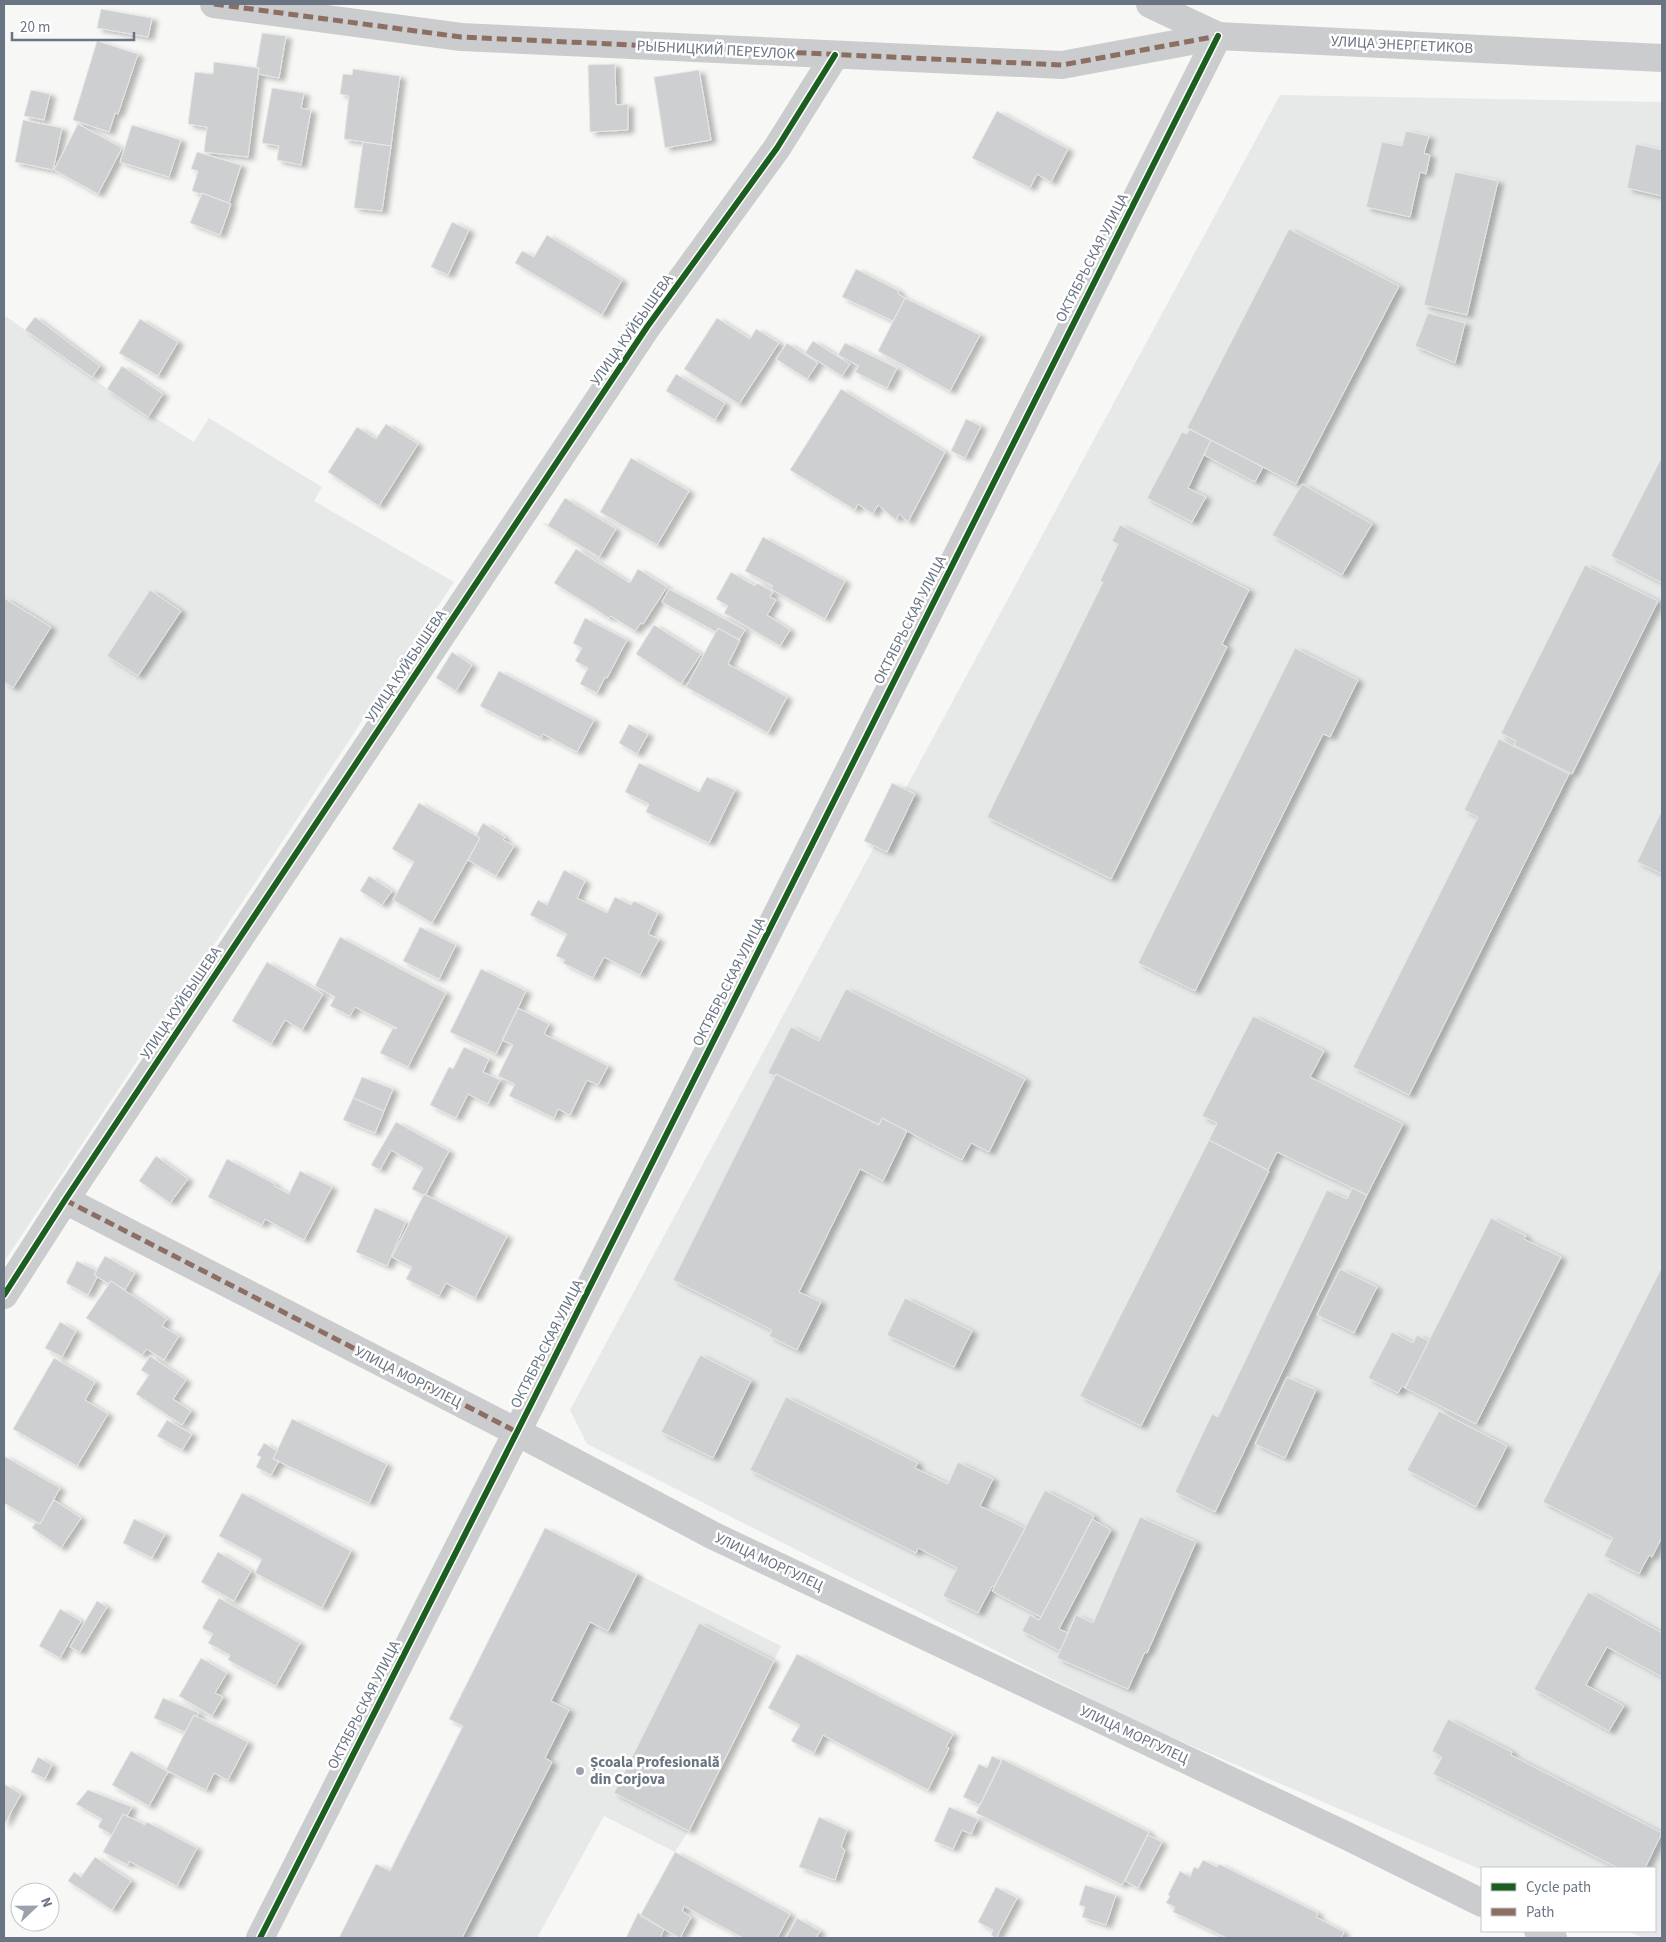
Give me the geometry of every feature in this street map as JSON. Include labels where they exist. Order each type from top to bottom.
[{"type":"street","name":"РЫБНИЦКИЙ ПЕРЕУЛОК","points":[[214,4],[461,37],[1062,65],[1218,36]]},
{"type":"street","name":"УЛИЦА ЭНЕРГЕТИКОВ","points":[[1150,4],[1218,36],[1662,58]]},
{"type":"street","name":"ОКТЯБРЬСКАЯ УЛИЦА","points":[[260,1938],[517,1432],[1218,36]]},
{"type":"street","name":"УЛИЦА КУЙБЫШЕВА","points":[[4,1295],[65,1200],[647,327],[777,148],[835,55]]},
{"type":"street","name":"УЛИЦА МОРГУЛЕЦ","points":[[65,1200],[517,1432],[712,1535],[1338,1832],[1481,1903]]},
{"type":"street","points":[[1540,1932],[1553,1938]]},
{"type":"shaded area","points":[[1280,95],[1662,102],[1662,1938],[1644,1938],[1629,1932],[1656,1932],[1656,1867],[1481,1867],[1481,1870],[1143,1725],[587,1444],[570,1410]]},
{"type":"shaded area","points":[[4,315],[147,417],[149,414],[194,442],[209,418],[322,487],[314,501],[454,582],[4,1262]]},
{"type":"shaded area","name":"Școala Profesională din Corjova","points":[[545,1528],[781,1646],[693,1824],[675,1852],[604,1816],[537,1938],[339,1938],[376,1864],[390,1870],[463,1727],[449,1719]]},
{"type":"building","points":[[101,9],[152,18],[148,37],[97,28]]},
{"type":"building","points":[[262,33],[286,36],[279,78],[258,74],[259,68],[256,68]]},
{"type":"building","points":[[97,41],[138,54],[118,114],[115,113],[109,132],[73,120]]},
{"type":"building","points":[[214,62],[259,68],[248,157],[204,152],[207,127],[188,124],[195,72],[213,74]]},
{"type":"building","points":[[615,64],[616,105],[628,104],[628,130],[590,132],[588,65]]},
{"type":"building","points":[[353,69],[400,76],[391,146],[344,139],[349,96],[340,94],[343,74],[352,75]]},
{"type":"building","points":[[699,70],[711,140],[665,148],[654,77]]},
{"type":"building","points":[[272,88],[304,93],[301,108],[311,110],[301,165],[277,160],[279,146],[262,143]]},
{"type":"building","points":[[31,90],[50,94],[44,120],[24,116]]},
{"type":"building","points":[[997,111],[1068,149],[1051,182],[1037,174],[1030,188],[972,158]]},
{"type":"building","points":[[23,120],[62,128],[53,170],[15,162]]},
{"type":"building","points":[[78,124],[122,148],[98,194],[54,170]]},
{"type":"building","points":[[132,125],[181,140],[169,177],[120,162]]},
{"type":"building","points":[[1406,131],[1429,136],[1424,153],[1430,155],[1426,174],[1420,172],[1410,217],[1366,207],[1382,142],[1402,146]]},
{"type":"building","points":[[363,142],[391,146],[382,211],[354,208]]},
{"type":"building","points":[[1636,144],[1662,150],[1662,196],[1627,188]]},
{"type":"building","points":[[197,152],[241,165],[229,203],[192,191],[198,171],[191,169]]},
{"type":"building","points":[[1455,172],[1498,181],[1467,315],[1424,305]]},
{"type":"building","points":[[202,193],[231,204],[220,235],[190,223]]},
{"type":"building","points":[[452,222],[469,230],[448,275],[431,267]]},
{"type":"building","points":[[1289,229],[1399,286],[1296,484],[1187,428]]},
{"type":"building","points":[[547,235],[622,280],[602,315],[515,263],[522,251],[534,257]]},
{"type":"building","points":[[856,269],[899,291],[898,294],[905,298],[893,321],[842,297]]},
{"type":"building","points":[[905,298],[980,335],[950,391],[878,351]]},
{"type":"building","points":[[1428,313],[1465,323],[1455,363],[1415,346]]},
{"type":"building","points":[[35,317],[100,366],[92,377],[25,330]]},
{"type":"building","points":[[717,318],[750,339],[756,329],[779,343],[739,404],[684,369]]},
{"type":"building","points":[[140,319],[178,342],[158,376],[119,353]]},
{"type":"building","points":[[813,341],[850,364],[842,376],[805,353]]},
{"type":"building","points":[[787,343],[818,363],[807,379],[776,359]]},
{"type":"building","points":[[845,343],[897,368],[887,388],[855,372],[859,366],[838,355]]},
{"type":"building","points":[[122,366],[163,394],[148,417],[107,389]]},
{"type":"building","points":[[676,374],[725,403],[715,420],[666,391]]},
{"type":"building","points":[[841,389],[945,452],[908,522],[899,514],[896,520],[878,505],[873,514],[858,504],[855,510],[790,470]]},
{"type":"building","points":[[966,419],[981,426],[965,458],[951,451]]},
{"type":"building","points":[[386,424],[418,444],[379,506],[328,472],[357,427],[376,439]]},
{"type":"building","points":[[1190,429],[1211,440],[1188,488],[1206,497],[1192,522],[1147,498],[1182,432],[1187,434]]},
{"type":"building","points":[[1211,440],[1263,467],[1255,482],[1204,455]]},
{"type":"building","points":[[1662,457],[1662,583],[1611,556]]},
{"type":"building","points":[[631,458],[689,491],[657,545],[600,512]]},
{"type":"building","points":[[1302,484],[1372,524],[1342,575],[1272,535]]},
{"type":"building","points":[[565,498],[616,529],[599,557],[543,523],[548,525]]},
{"type":"building","points":[[1120,525],[1249,590],[1222,644],[1227,647],[1111,879],[987,817],[1103,582],[1100,581],[1118,544],[1112,541]]},
{"type":"building","points":[[763,537],[845,581],[825,619],[771,589],[773,586],[745,571]]},
{"type":"building","points":[[576,549],[630,583],[638,569],[667,587],[643,624],[641,623],[635,631],[611,616],[609,618],[554,583]]},
{"type":"building","points":[[1585,565],[1658,601],[1572,774],[1514,745],[1516,741],[1501,733]]},
{"type":"building","points":[[731,572],[755,586],[757,583],[773,592],[770,597],[776,600],[767,615],[790,630],[780,646],[724,613],[728,606],[716,599]]},
{"type":"building","points":[[669,589],[745,630],[739,640],[718,628],[716,632],[662,602]]},
{"type":"building","points":[[150,590],[181,611],[138,676],[107,656]]},
{"type":"building","points":[[4,598],[51,627],[13,688],[4,682]]},
{"type":"building","points":[[585,618],[627,640],[597,693],[580,684],[588,668],[575,661],[582,648],[573,643]]},
{"type":"building","points":[[654,625],[701,654],[681,684],[636,654]]},
{"type":"building","points":[[718,628],[740,640],[728,664],[787,697],[768,733],[686,687]]},
{"type":"building","points":[[1295,648],[1358,680],[1330,737],[1323,734],[1195,991],[1138,963]]},
{"type":"building","points":[[452,652],[472,665],[456,691],[436,678]]},
{"type":"building","points":[[499,671],[594,720],[577,752],[543,734],[541,738],[480,706]]},
{"type":"building","points":[[629,724],[648,734],[637,754],[619,743]]},
{"type":"building","points":[[1499,739],[1569,774],[1409,1095],[1353,1067],[1478,817],[1464,810]]},
{"type":"building","points":[[639,763],[699,792],[707,777],[735,790],[709,843],[646,812],[649,804],[625,792]]},
{"type":"building","points":[[892,783],[915,794],[887,852],[864,841]]},
{"type":"building","points":[[419,803],[480,838],[432,923],[393,900],[414,862],[392,849]]},
{"type":"building","points":[[1662,810],[1662,874],[1637,862]]},
{"type":"building","points":[[483,823],[505,837],[503,840],[514,846],[496,876],[468,860],[480,838],[476,836]]},
{"type":"building","points":[[564,870],[585,881],[577,898],[607,913],[615,897],[631,905],[634,901],[658,913],[648,934],[659,939],[640,975],[604,957],[593,978],[563,963],[565,960],[556,956],[567,934],[530,915],[538,900],[547,905]]},
{"type":"building","points":[[369,876],[392,891],[382,905],[360,891]]},
{"type":"building","points":[[420,927],[456,945],[439,979],[403,961]]},
{"type":"building","points":[[340,937],[446,993],[408,1067],[380,1053],[393,1028],[397,1028],[355,1007],[350,1016],[330,1006],[335,997],[315,986]]},
{"type":"building","points":[[267,962],[323,994],[302,1030],[285,1020],[271,1044],[232,1021]]},
{"type":"building","points":[[481,969],[526,991],[496,1054],[450,1032]]},
{"type":"building","points":[[846,989],[1025,1079],[989,1152],[971,1143],[962,1160],[882,1118],[879,1125],[776,1074],[775,1076],[768,1073],[791,1027],[819,1041]]},
{"type":"building","points":[[518,1008],[549,1024],[544,1034],[608,1066],[598,1085],[587,1080],[570,1115],[558,1109],[554,1118],[509,1096],[515,1084],[498,1076],[513,1045],[502,1040]]},
{"type":"building","points":[[1253,1016],[1324,1051],[1310,1077],[1403,1124],[1367,1195],[1277,1152],[1268,1170],[1209,1140],[1217,1123],[1202,1116]]},
{"type":"building","points":[[464,1047],[489,1059],[483,1072],[500,1080],[488,1104],[468,1094],[456,1118],[430,1105],[449,1067],[453,1069]]},
{"type":"building","points":[[776,1074],[879,1125],[882,1118],[907,1131],[883,1181],[860,1169],[799,1292],[821,1302],[797,1350],[769,1336],[772,1330],[673,1280]]},
{"type":"building","points":[[362,1077],[393,1089],[384,1111],[353,1098]]},
{"type":"building","points":[[353,1098],[384,1111],[375,1133],[343,1120]]},
{"type":"building","points":[[396,1122],[449,1151],[426,1194],[423,1195],[412,1189],[423,1168],[391,1150],[380,1170],[371,1165]]},
{"type":"building","points":[[1209,1140],[1269,1171],[1141,1426],[1080,1396]]},
{"type":"building","points":[[156,1156],[188,1179],[170,1203],[139,1181]]},
{"type":"building","points":[[227,1159],[275,1184],[274,1186],[289,1194],[300,1171],[332,1187],[304,1240],[265,1219],[262,1225],[208,1197]]},
{"type":"building","points":[[1352,1188],[1367,1195],[1215,1512],[1175,1492],[1212,1414],[1218,1417],[1327,1190],[1347,1199]]},
{"type":"building","points":[[424,1194],[507,1236],[475,1298],[446,1283],[439,1296],[406,1279],[412,1267],[392,1257]]},
{"type":"building","points":[[375,1208],[406,1222],[387,1266],[356,1252]]},
{"type":"building","points":[[1491,1218],[1526,1236],[1524,1239],[1561,1257],[1476,1424],[1405,1388]]},
{"type":"building","points":[[105,1256],[135,1273],[125,1290],[111,1281],[109,1284],[94,1275]]},
{"type":"building","points":[[77,1261],[97,1271],[94,1275],[97,1277],[88,1295],[66,1283]]},
{"type":"building","points":[[1662,1267],[1662,1537],[1652,1557],[1649,1555],[1639,1574],[1604,1556],[1613,1538],[1543,1502]]},
{"type":"building","points":[[1340,1269],[1377,1287],[1354,1333],[1317,1315]]},
{"type":"building","points":[[111,1281],[167,1319],[162,1326],[179,1336],[164,1360],[147,1349],[142,1355],[86,1318]]},
{"type":"building","points":[[905,1298],[972,1331],[954,1367],[887,1335]]},
{"type":"building","points":[[60,1322],[76,1331],[62,1357],[45,1348]]},
{"type":"building","points":[[1392,1332],[1413,1343],[1417,1335],[1429,1341],[1405,1388],[1402,1386],[1398,1393],[1368,1378]]},
{"type":"building","points":[[700,1355],[751,1381],[713,1458],[661,1432]]},
{"type":"building","points":[[150,1356],[186,1380],[173,1399],[191,1411],[182,1425],[136,1394],[149,1375],[141,1370]]},
{"type":"building","points":[[54,1358],[95,1382],[85,1400],[108,1414],[77,1466],[13,1429]]},
{"type":"building","points":[[1287,1377],[1316,1390],[1285,1458],[1255,1444]]},
{"type":"building","points":[[786,1397],[918,1463],[915,1468],[948,1484],[958,1462],[993,1479],[980,1506],[1025,1528],[978,1613],[943,1596],[957,1568],[918,1548],[916,1553],[750,1470]]},
{"type":"building","points":[[1439,1411],[1507,1446],[1476,1507],[1407,1470]]},
{"type":"building","points":[[292,1419],[387,1464],[369,1503],[273,1459]]},
{"type":"building","points":[[167,1420],[192,1434],[182,1450],[157,1436]]},
{"type":"building","points":[[264,1443],[277,1451],[273,1459],[279,1461],[271,1475],[256,1467],[261,1457],[257,1455]]},
{"type":"building","points":[[4,1456],[60,1488],[40,1524],[4,1503]]},
{"type":"building","points":[[1045,1490],[1094,1516],[1041,1617],[992,1591]]},
{"type":"building","points":[[242,1493],[351,1551],[322,1608],[255,1573],[262,1559],[219,1536]]},
{"type":"building","points":[[54,1500],[81,1518],[61,1548],[32,1528],[36,1522],[40,1524]]},
{"type":"building","points":[[1140,1517],[1196,1542],[1147,1653],[1145,1652],[1128,1689],[1057,1658],[1076,1615],[1093,1623]]},
{"type":"building","points":[[134,1519],[165,1534],[152,1558],[123,1543]]},
{"type":"building","points":[[1092,1519],[1111,1530],[1059,1629],[1068,1633],[1060,1651],[1022,1631],[1030,1615],[1039,1620],[1041,1617]]},
{"type":"building","points":[[545,1528],[637,1574],[608,1631],[590,1622],[551,1701],[569,1710],[545,1758],[552,1762],[462,1938],[339,1938],[376,1864],[390,1871],[463,1726],[449,1719]]},
{"type":"building","points":[[218,1552],[251,1571],[234,1601],[201,1582]]},
{"type":"building","points":[[1588,1592],[1662,1633],[1662,1677],[1607,1647],[1586,1685],[1624,1706],[1609,1731],[1534,1689]]},
{"type":"building","points":[[219,1598],[300,1643],[276,1686],[228,1660],[230,1655],[208,1643],[213,1634],[202,1628]]},
{"type":"building","points":[[97,1601],[107,1607],[80,1652],[70,1647]]},
{"type":"building","points":[[60,1609],[81,1621],[60,1658],[39,1646]]},
{"type":"building","points":[[699,1623],[774,1661],[689,1831],[614,1793]]},
{"type":"building","points":[[797,1654],[953,1734],[946,1747],[949,1748],[928,1790],[823,1735],[814,1753],[791,1741],[800,1725],[768,1708]]},
{"type":"building","points":[[201,1658],[227,1673],[215,1693],[223,1697],[212,1716],[179,1696]]},
{"type":"building","points":[[163,1698],[199,1713],[197,1716],[194,1715],[185,1732],[154,1718]]},
{"type":"building","points":[[194,1715],[248,1742],[228,1780],[214,1773],[206,1790],[166,1770]]},
{"type":"building","points":[[1448,1719],[1512,1752],[1511,1755],[1662,1833],[1645,1867],[1616,1867],[1433,1774],[1442,1757],[1432,1751]]},
{"type":"building","points":[[131,1751],[168,1772],[149,1806],[112,1785]]},
{"type":"building","points":[[992,1756],[1002,1761],[980,1805],[963,1797],[979,1764],[987,1768]]},
{"type":"building","points":[[38,1757],[52,1765],[45,1779],[31,1772]]},
{"type":"building","points":[[1002,1759],[1149,1832],[1122,1885],[976,1813]]},
{"type":"building","points":[[4,1784],[21,1794],[4,1825]]},
{"type":"building","points":[[88,1790],[132,1807],[127,1816],[123,1814],[112,1835],[98,1827],[102,1819],[76,1804]]},
{"type":"building","points":[[949,1807],[978,1819],[971,1834],[962,1830],[953,1849],[934,1841]]},
{"type":"building","points":[[123,1814],[145,1825],[147,1822],[197,1848],[177,1886],[129,1861],[128,1865],[103,1852]]},
{"type":"building","points":[[819,1817],[847,1830],[841,1847],[845,1850],[835,1880],[799,1867]]},
{"type":"building","points":[[1148,1835],[1162,1842],[1138,1888],[1125,1881]]},
{"type":"building","points":[[675,1852],[790,1914],[777,1938],[743,1938],[684,1906],[682,1911],[691,1917],[680,1938],[640,1916]]},
{"type":"building","points":[[95,1857],[131,1881],[112,1910],[68,1881],[74,1872],[81,1877]]},
{"type":"building","points":[[1203,1860],[1217,1867],[1219,1864],[1318,1913],[1316,1917],[1344,1932],[1341,1938],[1227,1938],[1173,1912],[1175,1907],[1166,1903],[1180,1871],[1190,1877],[1194,1867],[1198,1869]]},
{"type":"building","points":[[1085,1885],[1116,1895],[1106,1925],[1082,1917],[1085,1907],[1079,1905]]},
{"type":"building","points":[[996,1887],[1017,1898],[996,1938],[991,1935],[993,1930],[978,1922]]},
{"type":"building","points":[[638,1913],[664,1929],[660,1938],[626,1938]]},
{"type":"building","points":[[797,1918],[820,1931],[816,1938],[786,1938]]},
{"type":"marked path","points":[[214,4],[461,37],[1062,65],[1218,36]]},
{"type":"marked path","points":[[65,1200],[517,1432]]},
{"type":"cycle path","points":[[260,1938],[517,1432],[1218,36]]},
{"type":"cycle path","points":[[4,1295],[65,1200],[647,327],[777,148],[835,55]]},
{"type":"place","name":"Școala Profesională din Corjova","points":[[580,1771]]}]
